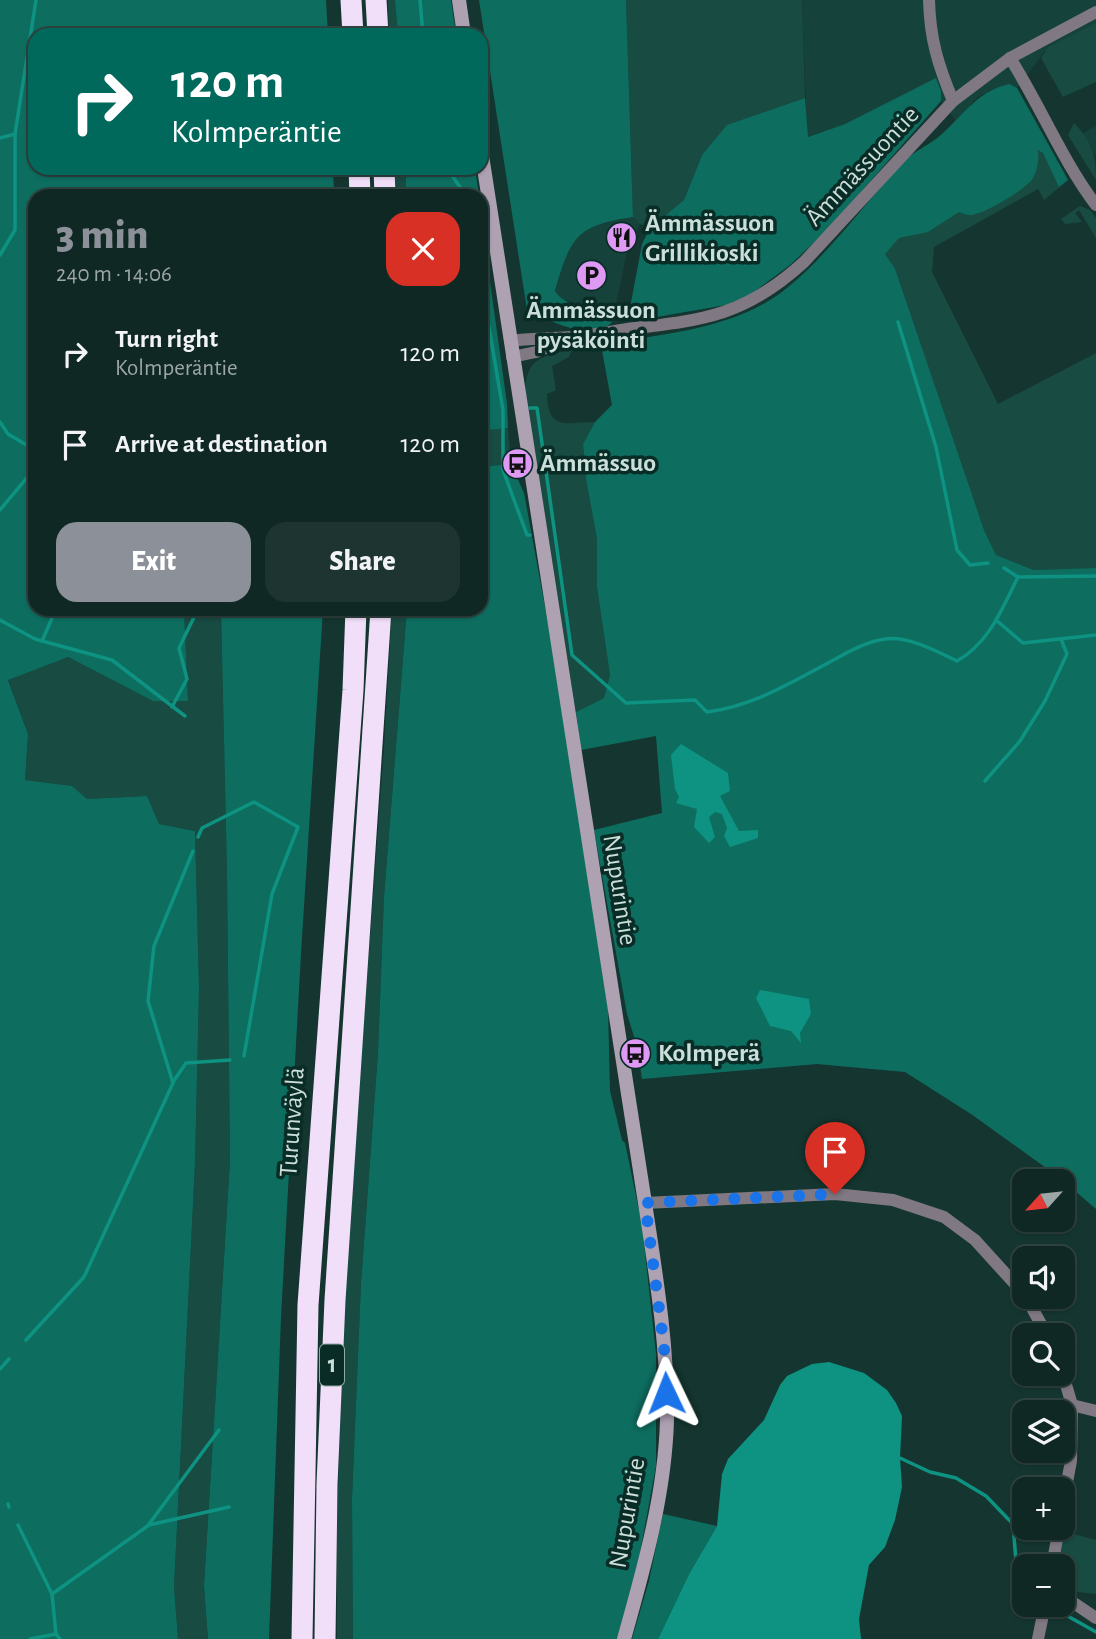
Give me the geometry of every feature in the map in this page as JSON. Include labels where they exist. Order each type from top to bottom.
[{"type":"highway","points":[[351,0],[353,28]]},
{"type":"highway","points":[[376,0],[378,28]]},
{"type":"highway","name":"Turunväylä","points":[[302,1639],[308,1306],[356,616]]},
{"type":"highway","name":"Turunväylä","points":[[325,1639],[327,1484],[335,1300],[381,616]]},
{"type":"main road","points":[[459,0],[463,28]]},
{"type":"main road","name":"Nupurintie","points":[[488,195],[645,1203],[664,1346],[667,1421],[659,1500],[624,1639]]},
{"type":"street","points":[[929,0],[930,29],[937,64],[953,101]]},
{"type":"street","name":"Ämmässuontie","points":[[510,341],[571,337],[714,317],[745,305],[779,285],[804,262],[953,101],[1010,58],[1096,12]]},
{"type":"street","points":[[1010,58],[1036,100],[1079,181],[1096,205]]},
{"type":"street","name":"Ämmässuontie","points":[[512,357],[536,352],[571,337]]},
{"type":"street","points":[[645,1203],[835,1194],[892,1200],[944,1217],[975,1240],[1012,1280]]},
{"type":"street","points":[[1075,1406],[1096,1411]]},
{"type":"street","points":[[1075,1604],[1096,1618]]},
{"type":"street","points":[[1038,1639],[1043,1617]]},
{"type":"shaded area","points":[[0,0],[326,0],[328,28],[28,28],[28,175],[333,175],[334,189],[28,189],[28,616],[184,616],[188,701],[153,701],[68,657],[8,680],[28,734],[25,780],[72,786],[87,799],[147,796],[159,824],[195,831],[199,988],[195,1163],[174,1587],[178,1639],[0,1639]]},
{"type":"shaded area","points":[[388,0],[395,0],[397,28],[389,28]]},
{"type":"shaded area","points":[[395,0],[451,0],[455,28],[397,28]]},
{"type":"shaded area","points":[[479,0],[626,0],[633,217],[599,224],[578,237],[571,246],[555,291],[573,304],[614,315],[614,320],[605,327],[595,330],[571,328],[527,310],[488,58],[488,28],[483,28]]},
{"type":"shaded area","points":[[626,0],[802,0],[805,98],[775,109],[702,155],[684,200],[650,228],[633,217]]},
{"type":"shaded area","points":[[802,0],[1096,0],[1096,23],[1048,47],[1017,88],[1009,84],[978,97],[956,121],[941,101],[941,90],[936,79],[845,124],[807,137]]},
{"type":"shaded area","points":[[1096,23],[1096,82],[1063,97],[1041,58],[1048,47]]},
{"type":"shaded area","points":[[936,78],[941,91],[941,101],[828,229],[790,265],[751,294],[726,305],[639,320],[633,316],[630,308],[642,244],[650,228],[684,200],[702,155],[727,125],[805,98],[808,137],[845,124]]},
{"type":"shaded area","points":[[1009,84],[1017,88],[1068,180],[1044,200],[1038,189],[934,247],[932,272],[998,404],[1096,353],[1096,568],[1034,570],[996,555],[984,530],[885,254],[906,159],[939,137],[978,99]]},
{"type":"shaded area","points":[[1009,84],[1017,88],[1068,180],[1059,187],[1043,153],[1038,150],[1038,164],[1033,178],[1014,195],[976,214],[959,212],[928,232],[899,238],[885,254],[895,269],[984,530],[996,555],[1034,570],[1096,568],[1096,1209],[1075,1191],[1075,1169],[1047,1169],[971,1114],[905,1072],[817,1064],[642,1079],[637,1046],[627,1014],[594,830],[662,813],[656,736],[581,750],[576,712],[604,698],[610,675],[597,587],[597,539],[586,479],[583,444],[595,422],[612,405],[601,345],[698,328],[745,313],[767,302],[818,260],[907,158],[937,138],[972,104]]},
{"type":"shaded area","points":[[1074,123],[1092,149],[1096,180],[1068,135]]},
{"type":"shaded area","points":[[1096,126],[1096,157],[1083,133]]},
{"type":"shaded area","points":[[395,175],[406,175],[406,189],[395,189]]},
{"type":"shaded area","points":[[406,175],[476,175],[478,189],[406,189]]},
{"type":"shaded area","points":[[1080,206],[1090,210],[1096,218],[1096,238],[1079,210],[1075,213],[1082,222],[1065,224],[1061,219]]},
{"type":"shaded area","name":"Ämmässuon pysäköinti","points":[[633,217],[640,224],[626,256],[614,315],[559,298],[555,292],[564,258],[578,235],[603,221]]},
{"type":"shaded area","points":[[488,267],[507,404],[508,428],[488,430]]},
{"type":"shaded area","points":[[572,349],[569,357],[552,366],[556,390],[547,394],[548,406],[555,420],[568,423],[595,422],[583,444],[586,479],[597,539],[597,587],[610,675],[604,698],[576,712],[525,390],[526,379],[533,364],[545,357]]},
{"type":"shaded area","points":[[508,428],[511,464],[488,466],[488,430]]},
{"type":"shaded area","points":[[511,464],[524,493],[553,651],[608,1008],[610,1091],[625,1143],[642,1225],[656,1354],[656,1466],[639,1558],[617,1639],[353,1639],[352,1499],[361,1284],[378,1053],[384,897],[406,616],[488,616],[488,466]]},
{"type":"shaded area","points":[[184,616],[221,616],[230,1161],[204,1586],[208,1639],[178,1639],[174,1587],[195,1163],[199,988],[195,831],[159,824],[147,796],[87,799],[72,786],[25,780],[28,734],[8,679],[68,657],[153,701],[188,701]]},
{"type":"shaded area","points":[[221,616],[323,616],[281,1317],[269,1639],[208,1639],[204,1586],[230,1161]]},
{"type":"shaded area","points":[[392,616],[406,616],[384,897],[378,1053],[361,1284],[352,1499],[353,1639],[337,1639],[337,1518],[345,1280]]},
{"type":"shaded area","points":[[681,744],[728,773],[730,791],[720,796],[739,831],[758,830],[758,838],[730,847],[724,836],[727,828],[722,814],[715,812],[709,817],[715,837],[709,843],[694,827],[697,809],[676,803],[679,797],[675,789],[671,755]]},
{"type":"shaded area","points":[[760,990],[809,999],[811,1014],[800,1033],[801,1043],[791,1031],[770,1026],[756,998]]},
{"type":"shaded area","points":[[829,1362],[864,1373],[887,1390],[902,1416],[902,1487],[895,1520],[885,1547],[869,1565],[859,1619],[861,1639],[658,1639],[689,1574],[717,1526],[722,1474],[728,1459],[764,1420],[787,1376],[812,1364]]},
{"type":"shaded area","points":[[663,1514],[717,1526],[689,1574],[658,1639],[632,1639],[649,1581]]},
{"type":"shaded area","points":[[1075,1534],[1096,1540],[1096,1594],[1075,1590],[1075,1554],[1058,1554],[1061,1540],[1075,1540]]},
{"type":"waterway","points":[[32,28],[36,0]]},
{"type":"waterway","points":[[420,0],[422,28]]},
{"type":"waterway","points":[[0,255],[15,230],[15,134],[28,51]]},
{"type":"waterway","points":[[0,138],[15,134]]},
{"type":"waterway","points":[[452,175],[461,189]]},
{"type":"waterway","points":[[488,321],[503,410],[503,470],[527,535],[530,535]]},
{"type":"waterway","points":[[898,322],[936,447],[957,550],[970,565],[988,563]]},
{"type":"waterway","points":[[530,408],[537,408],[572,655],[626,703],[695,700],[707,712],[723,709],[769,694],[855,649],[885,639],[913,642],[957,661],[968,654],[986,635],[1018,577]]},
{"type":"waterway","points":[[0,422],[8,434],[28,446]]},
{"type":"waterway","points":[[0,510],[28,476]]},
{"type":"waterway","points":[[1004,568],[1018,577],[1096,576]]},
{"type":"waterway","points":[[42,641],[53,616]]},
{"type":"waterway","points":[[172,707],[187,679],[179,648],[195,616]]},
{"type":"waterway","points":[[0,620],[35,639],[112,660],[185,716]]},
{"type":"waterway","points":[[996,620],[1023,643],[1096,635]]},
{"type":"waterway","points":[[985,781],[1020,741],[1045,701],[1067,654],[1061,639]]},
{"type":"waterway","points":[[198,837],[202,828],[254,802],[298,827],[272,894],[244,1056]]},
{"type":"waterway","points":[[26,1340],[84,1277],[173,1083],[148,1001],[154,946],[193,851]]},
{"type":"waterway","points":[[173,1082],[186,1063],[230,1060]]},
{"type":"waterway","points":[[0,1369],[9,1359]]},
{"type":"waterway","points":[[149,1524],[219,1430]]},
{"type":"waterway","points":[[900,1458],[930,1472],[956,1478],[986,1496],[1013,1524],[1015,1554]]},
{"type":"waterway","points":[[52,1594],[149,1525],[229,1507]]},
{"type":"waterway","points":[[18,1525],[52,1594],[56,1634]]},
{"type":"waterway","points":[[1069,1617],[1096,1632]]},
{"type":"waterway","points":[[30,1639],[56,1634],[60,1639]]},
{"type":"place","name":"Ämmässuon Grillikioski","points":[[622,238]]},
{"type":"place","name":"Ämmässuon pysäköinti","points":[[591,275]]},
{"type":"place","name":"Ämmässuo","points":[[517,463]]},
{"type":"place","name":"Kolmperä","points":[[635,1053]]},
{"type":"route","points":[[666,1393],[664,1346],[645,1203],[835,1194]]}]
